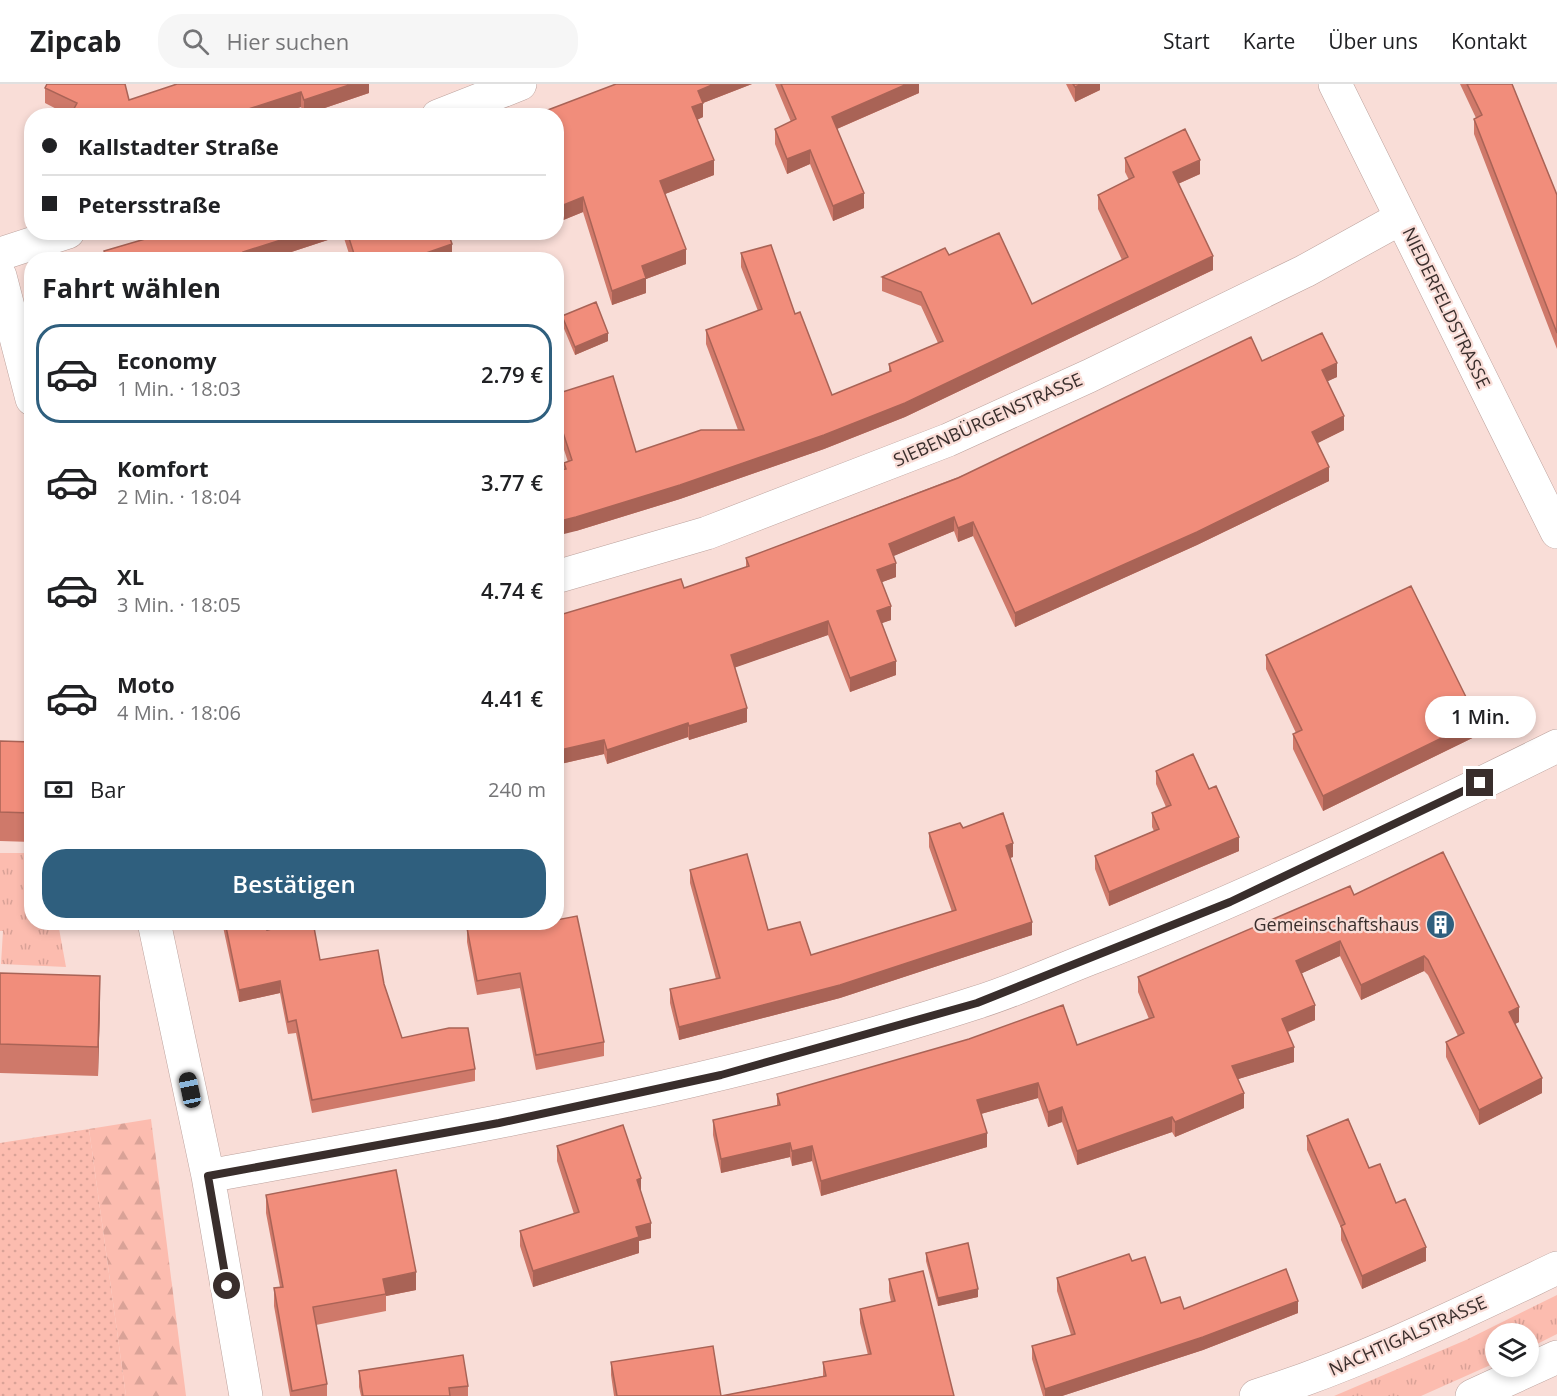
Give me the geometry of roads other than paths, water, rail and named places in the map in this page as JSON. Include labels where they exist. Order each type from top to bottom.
[{"type":"street","points":[[458,108],[520,84]]},
{"type":"street","name":"NIEDERFELDSTRASSE","points":[[1335,84],[1557,532]]},
{"type":"street","name":"SIEBENBÜRGENSTRASSE","points":[[564,575],[707,533],[948,440],[1295,276],[1401,218]]},
{"type":"street","points":[[0,254],[43,240]]},
{"type":"street","points":[[0,276],[24,368]]},
{"type":"street","points":[[208,1176],[499,1123],[721,1075],[977,1003],[1230,902],[1380,833],[1557,746]]},
{"type":"street","points":[[156,930],[208,1176],[246,1396]]},
{"type":"street","name":"NACHTIGALSTRASSE","points":[[1256,1396],[1307,1380],[1425,1331],[1557,1268]]},
{"type":"street","points":[[1472,1396],[1557,1357]]},
{"type":"place","name":"Gemeinschaftshaus","points":[[1440,925]]}]
